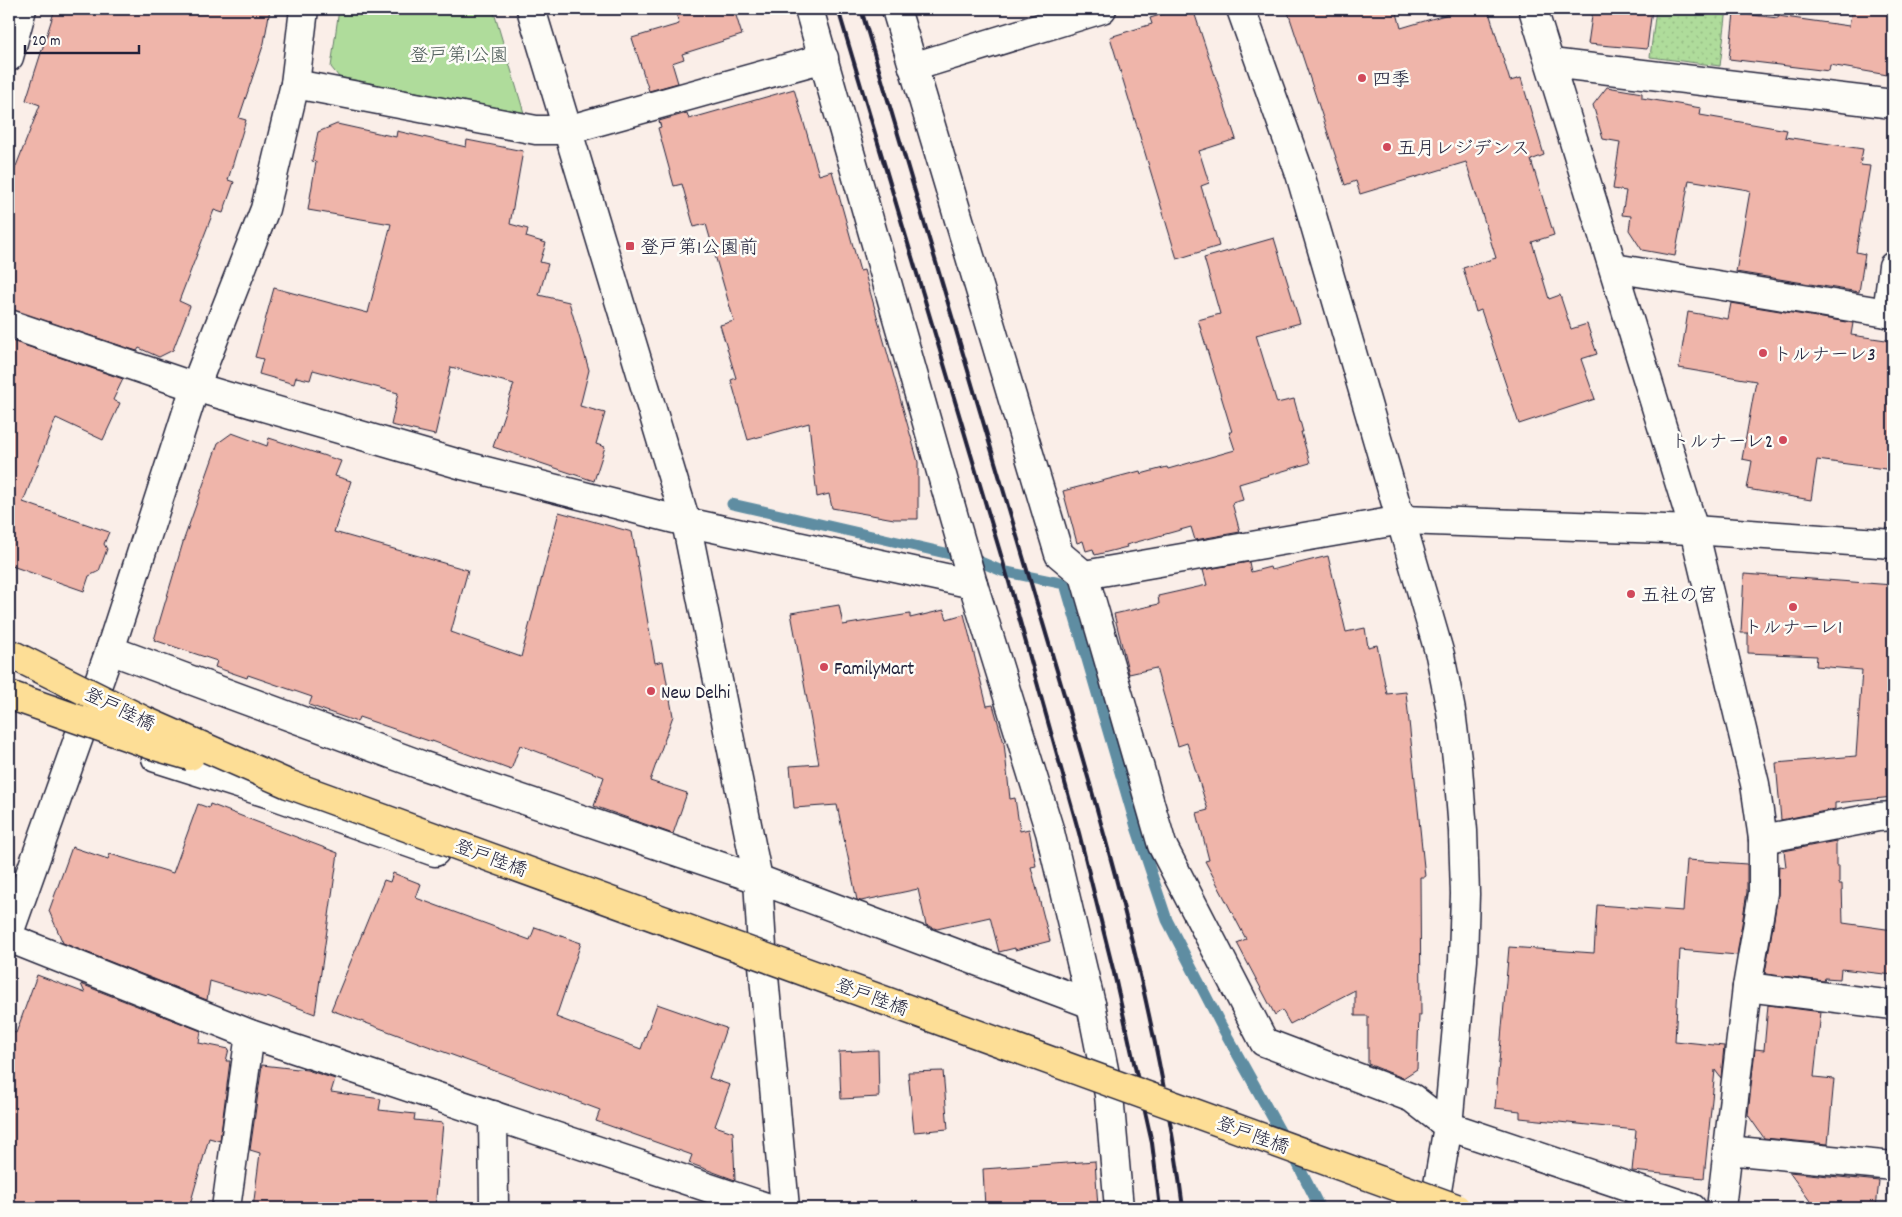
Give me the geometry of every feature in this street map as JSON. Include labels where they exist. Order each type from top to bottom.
[{"type":"main road","name":"登戸陸橋","points":[[9,653],[146,721],[288,784],[1442,1204]]},
{"type":"main road","name":"登戸陸橋","points":[[9,695],[152,745],[288,784]]},
{"type":"street","points":[[9,933],[110,650],[196,387],[265,209],[296,84],[304,9]]},
{"type":"street","points":[[531,9],[686,522],[758,878],[763,964],[785,1208]]},
{"type":"street","points":[[809,9],[972,580],[1050,832],[1109,1095],[1119,1208]]},
{"type":"street","points":[[896,9],[1059,554],[1084,575],[1162,845],[1264,1042],[1412,1098],[1448,1126],[1692,1208]]},
{"type":"street","points":[[913,67],[1102,9]]},
{"type":"street","points":[[1241,9],[1300,174],[1440,655],[1451,711],[1463,831],[1465,894],[1464,960],[1442,1204],[1365,1164],[1282,1160]]},
{"type":"street","points":[[1533,9],[1694,530],[1755,784],[1763,838],[1763,894],[1747,986],[1721,1208]]},
{"type":"street","points":[[9,57],[18,10]]},
{"type":"street","points":[[296,84],[536,130],[567,130],[824,58]]},
{"type":"street","points":[[1551,63],[1893,104]]},
{"type":"street","points":[[1614,268],[1890,314],[1893,266]]},
{"type":"street","points":[[9,324],[196,387],[466,466],[686,522],[972,580]]},
{"type":"street","points":[[1084,575],[1402,520],[1694,530],[1893,544]]},
{"type":"street","points":[[110,650],[421,764],[758,878],[1090,1004]]},
{"type":"street","points":[[80,736],[102,741],[270,794],[763,964],[1109,1095]]},
{"type":"street","points":[[1763,838],[1878,817],[1893,816]]},
{"type":"street","points":[[9,938],[250,1034],[769,1208]]},
{"type":"street","points":[[1747,986],[1893,1004]]},
{"type":"street","points":[[226,1208],[250,1034]]},
{"type":"street","points":[[493,1115],[494,1208]]},
{"type":"street","points":[[1727,1150],[1893,1166]]},
{"type":"green space","name":"登戸第1公園","points":[[339,9],[493,9],[524,113],[339,77],[331,67]]},
{"type":"green space","points":[[1656,9],[1727,9],[1720,66],[1650,57]]},
{"type":"building","points":[[55,9],[270,9],[264,43],[239,118],[246,120],[228,180],[234,182],[223,213],[214,210],[179,301],[190,306],[173,350],[159,357],[139,348],[137,351],[9,309],[9,184],[40,105],[26,100]]},
{"type":"building","points":[[675,9],[734,9],[742,35],[682,54],[684,59],[672,63],[678,83],[649,91],[632,38],[679,24]]},
{"type":"building","points":[[1180,9],[1193,9],[1236,139],[1199,151],[1209,183],[1201,186],[1219,246],[1177,259],[1110,37],[1152,24],[1150,18]]},
{"type":"building","points":[[1287,9],[1396,9],[1401,28],[1465,9],[1488,9],[1510,81],[1521,78],[1544,155],[1531,160],[1554,235],[1532,242],[1549,299],[1560,295],[1571,329],[1587,324],[1597,354],[1581,359],[1595,399],[1519,424],[1481,310],[1476,312],[1463,268],[1496,258],[1466,162],[1360,194],[1356,181],[1345,185]]},
{"type":"building","points":[[1593,9],[1652,9],[1647,49],[1588,44]]},
{"type":"building","points":[[1852,9],[1893,9],[1893,76],[1830,65],[1829,71],[1729,59],[1734,13],[1778,18],[1778,16],[1849,26]]},
{"type":"building","points":[[1607,87],[1642,93],[1642,98],[1701,108],[1700,115],[1787,130],[1785,137],[1863,149],[1860,165],[1870,166],[1856,252],[1865,254],[1859,292],[1736,272],[1750,191],[1748,190],[1689,180],[1675,256],[1642,250],[1629,230],[1631,216],[1622,215],[1626,191],[1613,189],[1620,142],[1603,139],[1593,105]]},
{"type":"building","points":[[794,89],[819,175],[832,171],[860,271],[864,270],[918,462],[918,519],[894,519],[832,508],[829,494],[817,497],[809,423],[748,440],[731,380],[736,378],[720,325],[734,321],[706,224],[694,227],[682,184],[674,186],[658,128],[661,127],[659,121],[687,113],[689,119]]},
{"type":"building","points":[[337,124],[396,137],[397,131],[466,147],[467,140],[523,151],[510,224],[528,229],[526,237],[546,243],[540,262],[548,264],[539,295],[569,302],[589,370],[580,406],[605,413],[596,444],[605,447],[594,481],[493,447],[514,384],[451,367],[435,435],[391,425],[398,393],[313,370],[310,380],[296,377],[294,384],[259,374],[263,359],[255,357],[274,288],[368,313],[391,224],[308,210],[316,162],[312,161],[318,132]]},
{"type":"building","points":[[1274,238],[1300,323],[1256,335],[1277,403],[1294,399],[1310,463],[1239,484],[1243,500],[1232,503],[1240,532],[1195,540],[1191,527],[1095,555],[1093,549],[1086,551],[1083,541],[1077,543],[1063,491],[1140,471],[1141,474],[1167,467],[1168,469],[1235,450],[1229,432],[1232,432],[1198,320],[1220,314],[1204,258]]},
{"type":"building","points":[[1731,303],[1853,323],[1851,335],[1893,341],[1893,470],[1817,460],[1811,500],[1747,489],[1752,461],[1742,459],[1756,381],[1679,368],[1688,312],[1728,319]]},
{"type":"building","points":[[9,340],[123,379],[113,400],[120,403],[103,440],[56,418],[23,502],[109,532],[104,544],[107,549],[99,571],[89,576],[84,591],[9,565]]},
{"type":"building","points":[[232,433],[267,446],[269,438],[341,461],[335,476],[351,481],[334,532],[468,570],[451,632],[521,657],[559,512],[632,532],[655,663],[663,661],[673,716],[650,781],[687,793],[673,834],[594,806],[604,777],[520,745],[511,770],[359,717],[357,722],[309,705],[312,697],[248,675],[247,678],[215,667],[217,661],[154,640],[184,539],[218,443]]},
{"type":"building","points":[[1328,556],[1346,632],[1365,628],[1368,647],[1377,645],[1387,694],[1406,692],[1425,877],[1420,877],[1421,1015],[1419,1015],[1417,1069],[1403,1078],[1368,1064],[1368,1016],[1355,1016],[1355,990],[1290,1024],[1282,1010],[1275,1015],[1237,943],[1246,939],[1205,861],[1209,860],[1197,813],[1208,810],[1187,743],[1178,746],[1156,668],[1129,674],[1114,614],[1159,604],[1158,596],[1207,585],[1203,570],[1249,562],[1251,572],[1270,567],[1271,570]]},
{"type":"building","points":[[1744,574],[1893,585],[1893,797],[1835,803],[1835,809],[1781,820],[1776,763],[1856,756],[1862,670],[1816,666],[1817,656],[1748,653],[1748,633],[1741,633]]},
{"type":"building","points":[[839,605],[843,625],[910,614],[910,618],[944,610],[947,619],[964,614],[987,706],[993,705],[1004,743],[1010,799],[1015,798],[1020,831],[1029,829],[1036,866],[1031,867],[1050,941],[999,952],[990,917],[937,929],[926,925],[918,889],[861,901],[857,900],[837,805],[794,808],[790,766],[819,764],[791,613]]},
{"type":"building","points":[[198,804],[209,808],[210,804],[338,853],[315,1014],[267,996],[266,998],[210,981],[207,1000],[63,943],[49,911],[72,847],[108,859],[110,854],[173,873]]},
{"type":"building","points":[[1836,841],[1836,866],[1839,866],[1839,884],[1842,884],[1843,923],[1893,930],[1893,975],[1841,969],[1840,979],[1825,978],[1824,981],[1765,974],[1778,895],[1779,866],[1786,867],[1784,851]]},
{"type":"building","points":[[1687,860],[1747,864],[1747,892],[1737,955],[1680,950],[1675,1041],[1724,1046],[1721,1078],[1715,1070],[1704,1178],[1632,1171],[1636,1130],[1520,1118],[1520,1111],[1495,1108],[1509,947],[1594,953],[1597,905],[1683,911]]},
{"type":"building","points":[[393,873],[421,884],[416,898],[530,940],[535,927],[581,943],[556,1017],[641,1049],[657,1004],[726,1028],[709,1078],[730,1085],[715,1126],[733,1132],[735,1180],[689,1163],[692,1155],[596,1121],[600,1110],[331,1010],[384,880],[390,882]]},
{"type":"building","points":[[37,975],[85,993],[81,984],[201,1031],[199,1043],[229,1049],[226,1061],[230,1061],[220,1141],[209,1138],[189,1208],[9,1208],[9,1030],[16,1033]]},
{"type":"building","points":[[1768,1005],[1821,1012],[1814,1077],[1834,1079],[1828,1144],[1764,1138],[1748,1115],[1755,1049],[1764,1050]]},
{"type":"building","points":[[878,1050],[879,1097],[841,1099],[839,1052]]},
{"type":"building","points":[[262,1065],[307,1070],[335,1079],[331,1092],[381,1099],[379,1110],[415,1114],[414,1120],[443,1123],[435,1208],[253,1208],[260,1153],[250,1150]]},
{"type":"building","points":[[943,1071],[948,1129],[914,1132],[908,1072]]},
{"type":"building","points":[[1095,1161],[1098,1208],[985,1208],[983,1169]]},
{"type":"building","points":[[1789,1172],[1879,1181],[1876,1208],[1815,1208]]},
{"type":"waterway","points":[[732,504],[976,560],[1002,571],[1065,584],[1136,827],[1167,920],[1221,1025],[1290,1149],[1320,1208]]},
{"type":"railway","points":[[838,9],[1009,582],[1079,833],[1114,973],[1152,1143],[1160,1208]]},
{"type":"railway","points":[[861,9],[1095,800],[1117,881],[1155,1044],[1171,1126],[1183,1208]]},
{"type":"place","name":"四季","points":[[1362,78]]},
{"type":"place","name":"五月レジデンス","points":[[1387,147]]},
{"type":"place","name":"登戸第1公園前","points":[[630,246]]},
{"type":"place","name":"トルナーレ3","points":[[1763,353]]},
{"type":"place","name":"トルナーレ2","points":[[1783,440]]},
{"type":"place","name":"五社の宮","points":[[1631,594]]},
{"type":"place","name":"トルナーレ1","points":[[1793,607]]},
{"type":"place","name":"FamilyMart","points":[[824,667]]},
{"type":"place","name":"New Delhi","points":[[651,691]]}]
